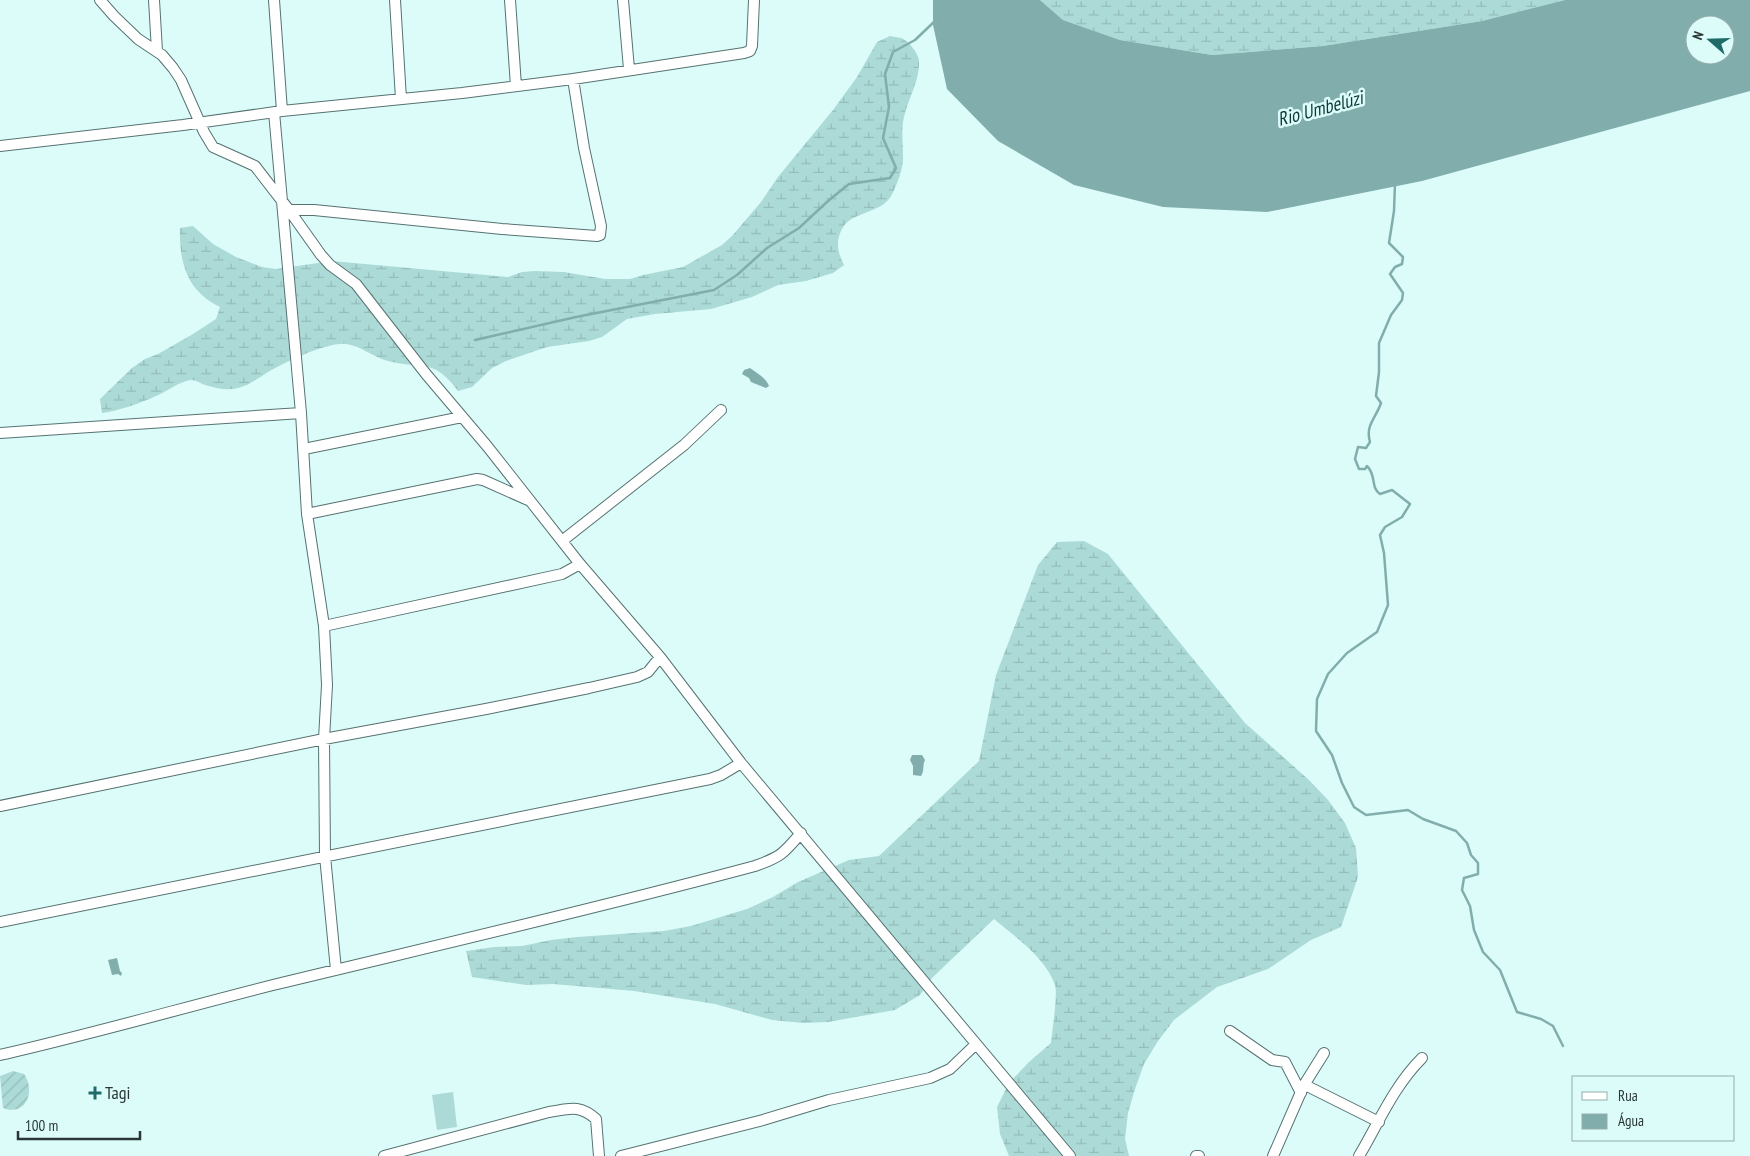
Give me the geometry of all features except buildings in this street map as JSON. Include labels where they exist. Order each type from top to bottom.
[{"type":"street","points":[[100,0],[138,39],[162,55],[181,80],[208,141],[213,147],[255,166],[321,255],[330,265],[356,284],[426,374],[531,501],[580,564],[660,657],[741,762],[1070,1156]]},
{"type":"street","points":[[154,0],[157,51]]},
{"type":"street","points":[[274,0],[281,199],[301,414],[308,514],[324,626],[327,685],[324,739],[326,856],[336,970]]},
{"type":"street","points":[[395,0],[402,98]]},
{"type":"street","points":[[510,0],[516,86]]},
{"type":"street","points":[[623,0],[629,69]]},
{"type":"street","points":[[0,146],[201,123],[278,111],[573,79],[750,51],[752,46],[754,0]]},
{"type":"street","points":[[289,210],[314,210],[540,232],[600,235],[602,226],[584,148],[573,79]]},
{"type":"street","points":[[562,541],[684,445],[721,410]]},
{"type":"street","points":[[0,433],[301,414]]},
{"type":"street","points":[[304,449],[462,417]]},
{"type":"street","points":[[308,514],[477,479],[531,501]]},
{"type":"street","points":[[324,626],[562,574],[580,564]]},
{"type":"street","points":[[0,806],[637,677],[648,672],[660,657]]},
{"type":"street","points":[[0,922],[710,779],[741,762]]},
{"type":"street","points":[[0,1054],[73,1038],[336,970],[632,899],[755,866],[782,854],[801,833]]},
{"type":"street","points":[[1230,1031],[1272,1060],[1285,1062],[1303,1089],[1379,1122]]},
{"type":"street","points":[[621,1156],[762,1120],[829,1100],[930,1078],[950,1069],[975,1044]]},
{"type":"street","points":[[1273,1156],[1303,1089],[1324,1054]]},
{"type":"street","points":[[1359,1156],[1398,1087],[1408,1072],[1422,1058]]},
{"type":"street","points":[[384,1156],[549,1112],[572,1108],[578,1108],[596,1118],[599,1156]]},
{"type":"green space","points":[[1040,0],[1565,0],[1482,21],[1323,46],[1212,55],[1120,40],[1063,20]]},
{"type":"green space","points":[[890,36],[907,41],[919,58],[918,76],[903,122],[903,160],[901,170],[893,192],[886,202],[852,219],[842,229],[838,247],[844,265],[833,273],[806,281],[778,285],[752,297],[711,309],[655,314],[627,319],[602,337],[589,341],[547,347],[506,361],[492,368],[472,387],[458,391],[449,380],[434,369],[388,361],[352,345],[338,344],[294,359],[242,387],[222,389],[191,380],[137,404],[102,413],[100,399],[132,368],[216,319],[220,307],[200,293],[187,275],[181,253],[180,228],[193,226],[213,244],[236,257],[262,267],[276,269],[332,261],[508,277],[522,272],[535,271],[564,272],[605,279],[630,279],[683,267],[722,245],[732,236],[833,110],[857,77],[877,42]]},
{"type":"green space","points":[[1084,541],[1108,554],[1245,723],[1309,780],[1328,800],[1345,823],[1356,848],[1358,877],[1341,927],[1311,940],[1268,969],[1217,987],[1174,1020],[1158,1041],[1144,1064],[1128,1113],[1125,1139],[1129,1156],[1009,1156],[1000,1134],[997,1107],[1009,1083],[1051,1043],[1056,990],[1044,965],[1020,940],[994,919],[932,978],[920,995],[895,1010],[828,1022],[803,1023],[772,1020],[715,1004],[634,991],[553,984],[526,985],[472,977],[466,951],[522,946],[577,937],[664,931],[691,926],[747,909],[773,897],[798,882],[849,860],[879,856],[979,761],[996,675],[1038,565],[1057,542]]},
{"type":"green space","points":[[13,1071],[24,1074],[29,1088],[29,1095],[23,1106],[11,1110],[3,1108],[0,1076]]},
{"type":"green space","points":[[453,1092],[457,1127],[437,1130],[432,1095]]},
{"type":"water","name":"Rio Umbelúzi","points":[[933,0],[1040,0],[1063,20],[1120,40],[1212,55],[1323,46],[1482,21],[1565,0],[1750,0],[1750,91],[1422,181],[1267,212],[1163,207],[1074,185],[998,141],[947,89],[933,25]]},
{"type":"water","points":[[750,368],[764,378],[769,386],[766,388],[751,382],[749,378],[742,374],[744,370]]},
{"type":"water","points":[[912,755],[922,755],[925,760],[921,776],[913,775],[913,766],[910,760]]},
{"type":"water","points":[[117,958],[122,973],[121,976],[118,974],[112,975],[108,960]]},
{"type":"waterway","points":[[475,340],[576,317],[714,290],[737,275],[767,248],[799,228],[849,184],[890,178],[896,168],[883,138],[889,107],[885,74],[893,52],[915,40],[935,21]]},
{"type":"waterway","points":[[1395,183],[1394,211],[1389,243],[1403,257],[1402,264],[1395,267],[1390,274],[1403,293],[1402,300],[1391,315],[1379,343],[1379,372],[1376,396],[1381,403],[1370,426],[1370,442],[1366,448],[1358,447],[1355,459],[1359,469],[1365,469],[1367,466],[1370,470],[1375,488],[1380,494],[1392,490],[1410,504],[1402,517],[1385,527],[1380,535],[1384,553],[1388,605],[1377,632],[1347,653],[1328,674],[1317,699],[1316,731],[1332,755],[1342,783],[1354,807],[1366,815],[1408,810],[1423,819],[1456,831],[1467,843],[1471,855],[1478,863],[1478,874],[1464,878],[1462,890],[1470,906],[1474,930],[1483,952],[1500,970],[1517,1012],[1541,1019],[1553,1026],[1563,1046]]},
{"type":"place","name":"Tagi","points":[[95,1093]]}]
